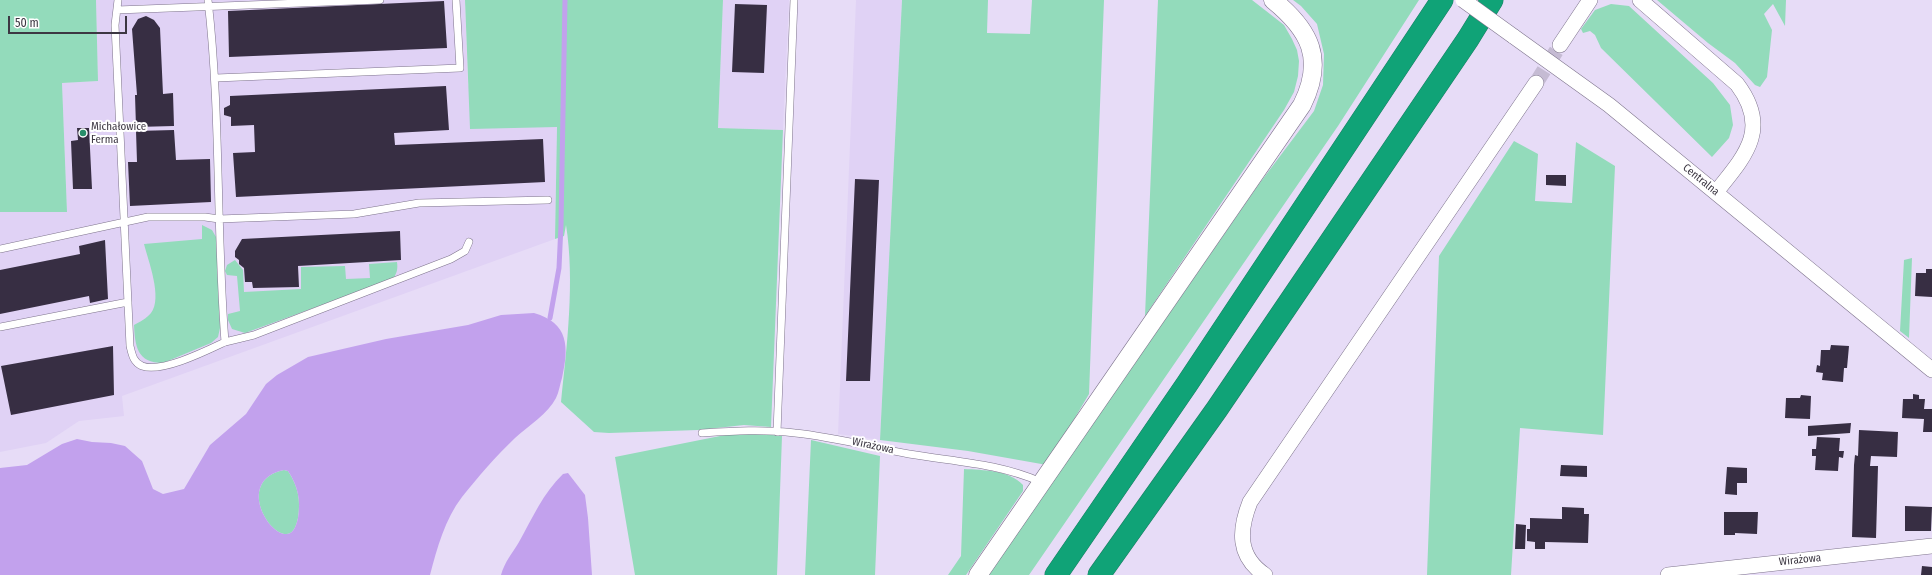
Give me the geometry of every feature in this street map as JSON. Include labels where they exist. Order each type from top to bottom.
[{"type":"highway","points":[[1056,575],[1187,384],[1442,0]]},
{"type":"highway","points":[[1099,575],[1217,409],[1468,39],[1492,0]]},
{"type":"street","points":[[978,575],[1307,96],[1313,78],[1313,63],[1310,43],[1297,21],[1273,0]]},
{"type":"street","name":"Centralna","points":[[1463,0],[1609,105],[1932,370]]},
{"type":"street","points":[[1560,45],[1590,0]]},
{"type":"street","points":[[1640,0],[1737,84],[1747,98],[1752,119],[1750,146],[1746,155],[1716,192]]},
{"type":"street","points":[[1265,575],[1251,562],[1242,545],[1242,529],[1250,502],[1536,83]]},
{"type":"street","name":"Wirażowa","points":[[1668,575],[1932,546]]},
{"type":"lane","points":[[118,0],[115,25],[130,346],[132,357],[142,366],[158,367],[174,363],[225,342],[254,335],[451,260],[465,251],[469,242]]},
{"type":"lane","points":[[117,10],[171,4],[380,0]]},
{"type":"lane","points":[[216,78],[460,68],[456,0]]},
{"type":"lane","points":[[777,432],[794,0]]},
{"type":"lane","points":[[208,3],[216,78],[219,219],[225,342]]},
{"type":"lane","points":[[0,249],[148,218],[170,216],[205,216],[219,219],[354,214],[419,202],[548,200]]},
{"type":"lane","points":[[0,327],[128,302]]},
{"type":"lane","name":"Wirażowa","points":[[702,433],[751,430],[841,440],[908,454],[988,465],[1018,472],[1042,483]]},
{"type":"shaded area","points":[[96,0],[465,0],[468,85],[557,127],[555,239],[122,396],[124,416],[79,421],[46,443],[0,452],[0,212],[67,212],[62,83],[98,81]]},
{"type":"shaded area","points":[[723,0],[789,0],[783,130],[718,128]]},
{"type":"shaded area","points":[[856,0],[902,0],[880,440],[838,434]]},
{"type":"shaded area","points":[[534,313],[546,317],[560,330],[564,338],[566,356],[559,391],[548,409],[508,445],[462,497],[446,524],[430,575],[0,575],[0,468],[27,465],[62,444],[77,439],[125,446],[142,461],[153,489],[163,494],[184,489],[210,445],[246,414],[266,384],[277,375],[308,357],[386,339],[468,325],[501,315]],"holes":[[[284,470],[288,471],[294,482],[299,499],[298,518],[296,525],[289,534],[279,532],[265,517],[260,506],[259,495],[262,484],[270,476]]]},
{"type":"shaded area","points":[[568,473],[585,495],[592,575],[501,575],[533,515],[544,498],[556,481],[563,474]]},
{"type":"green space","points":[[0,0],[96,0],[98,81],[62,83],[67,212],[0,212]]},
{"type":"green space","points":[[465,0],[723,0],[718,128],[783,130],[771,427],[744,425],[698,430],[609,433],[594,432],[561,402],[566,359],[570,268],[566,225],[564,236],[555,239],[557,127],[470,129]]},
{"type":"green space","points":[[902,0],[988,0],[987,33],[1030,34],[1032,0],[1104,0],[1089,394],[1047,465],[968,451],[880,440]]},
{"type":"green space","points":[[1158,0],[1252,0],[1284,25],[1297,50],[1299,61],[1298,76],[1294,92],[1284,110],[1145,316]]},
{"type":"green space","points":[[1293,0],[1419,0],[1338,126],[1029,575],[988,575],[1259,184],[1314,111],[1323,85],[1324,54],[1317,24],[1301,6]]},
{"type":"green space","points":[[1657,0],[1786,0],[1785,26],[1773,4],[1764,14],[1772,30],[1767,77],[1760,87],[1755,85],[1735,63],[1708,43]]},
{"type":"green space","points":[[1611,4],[1629,6],[1713,83],[1730,105],[1733,125],[1729,138],[1712,157],[1601,48],[1595,35],[1590,31],[1583,33],[1581,29],[1595,10]]},
{"type":"green space","points":[[1514,141],[1538,154],[1535,201],[1572,203],[1576,142],[1615,166],[1603,435],[1520,428],[1511,575],[1427,575],[1439,256]]},
{"type":"green space","points":[[202,225],[212,230],[216,237],[220,328],[218,337],[211,343],[163,363],[148,360],[139,352],[135,340],[134,325],[151,313],[156,298],[154,279],[144,244],[202,239]]},
{"type":"green space","points":[[1912,258],[1909,338],[1900,331],[1904,260]]},
{"type":"green space","points":[[235,260],[243,270],[244,292],[301,289],[301,267],[345,266],[346,279],[370,278],[369,264],[397,262],[397,267],[393,279],[245,333],[232,329],[228,320],[228,314],[240,311],[237,276],[227,275],[225,271],[227,265]]},
{"type":"green space","points":[[740,432],[782,436],[777,575],[635,575],[615,457]]},
{"type":"green space","points":[[811,440],[880,456],[875,575],[805,575]]},
{"type":"green space","points":[[964,469],[995,472],[1011,476],[1023,485],[1023,491],[966,575],[948,575],[961,556]]},
{"type":"green space","points":[[284,470],[288,471],[294,482],[299,499],[296,525],[289,534],[279,532],[265,517],[260,506],[259,495],[262,484],[270,476]]},
{"type":"building","points":[[444,1],[447,48],[229,57],[228,11]]},
{"type":"building","points":[[735,4],[767,5],[764,73],[732,72]]},
{"type":"building","points":[[146,16],[154,20],[160,28],[163,94],[173,93],[174,126],[136,127],[135,95],[137,95],[132,29],[138,19]]},
{"type":"building","points":[[446,86],[449,130],[394,133],[395,145],[543,139],[545,182],[236,197],[233,153],[255,152],[254,125],[231,126],[231,117],[224,115],[224,108],[230,105],[230,96]]},
{"type":"building","points":[[77,128],[89,128],[92,189],[73,189],[71,141],[78,140]]},
{"type":"building","points":[[174,130],[176,160],[210,159],[211,202],[130,206],[128,162],[137,162],[136,131]]},
{"type":"building","points":[[1546,175],[1566,175],[1566,186],[1546,185]]},
{"type":"building","points":[[855,179],[879,180],[870,381],[846,381]]},
{"type":"building","points":[[400,231],[401,260],[298,266],[299,287],[253,288],[252,282],[245,282],[244,268],[239,264],[239,260],[235,257],[235,251],[242,239]]},
{"type":"building","points":[[105,240],[108,299],[90,303],[89,296],[0,314],[0,270],[80,254],[79,246]]},
{"type":"building","points":[[1926,269],[1932,269],[1932,297],[1915,296],[1916,273],[1926,273]]},
{"type":"building","points":[[1831,345],[1849,346],[1847,368],[1844,368],[1843,382],[1822,380],[1823,373],[1816,372],[1817,365],[1820,366],[1821,350],[1830,350]]},
{"type":"building","points":[[113,346],[114,395],[11,415],[1,366]]},
{"type":"building","points":[[1913,394],[1919,395],[1919,399],[1925,399],[1924,409],[1932,409],[1932,432],[1923,432],[1924,419],[1902,418],[1903,399],[1913,399]]},
{"type":"building","points":[[1801,395],[1811,396],[1810,419],[1785,418],[1786,398],[1800,398]]},
{"type":"building","points":[[1851,423],[1850,433],[1808,436],[1808,426]]},
{"type":"building","points":[[1859,430],[1898,432],[1897,457],[1871,456],[1870,466],[1878,466],[1876,538],[1852,537],[1854,465],[1855,455],[1858,456]]},
{"type":"building","points":[[1817,437],[1840,438],[1839,451],[1844,451],[1843,458],[1839,457],[1838,471],[1815,470],[1816,456],[1812,456],[1812,449],[1816,449]]},
{"type":"building","points":[[1561,465],[1587,466],[1587,477],[1560,476]]},
{"type":"building","points":[[1727,467],[1747,468],[1747,483],[1737,483],[1737,495],[1725,494]]},
{"type":"building","points":[[1905,506],[1932,507],[1931,531],[1905,531]]},
{"type":"building","points":[[1562,507],[1584,508],[1584,514],[1589,514],[1588,543],[1545,542],[1545,549],[1535,549],[1535,542],[1527,541],[1527,529],[1530,529],[1530,518],[1562,519]]},
{"type":"building","points":[[1724,512],[1758,512],[1757,534],[1735,533],[1735,535],[1724,535]]},
{"type":"building","points":[[1516,524],[1526,525],[1525,549],[1515,549]]},
{"type":"building","points":[[1922,566],[1932,567],[1932,575],[1921,575]]},
{"type":"waterway","points":[[550,318],[559,268],[565,0]]},
{"type":"tunnel","points":[[1536,83],[1560,45]]},
{"type":"place","name":"Michałowice Ferma","points":[[83,133]]}]
